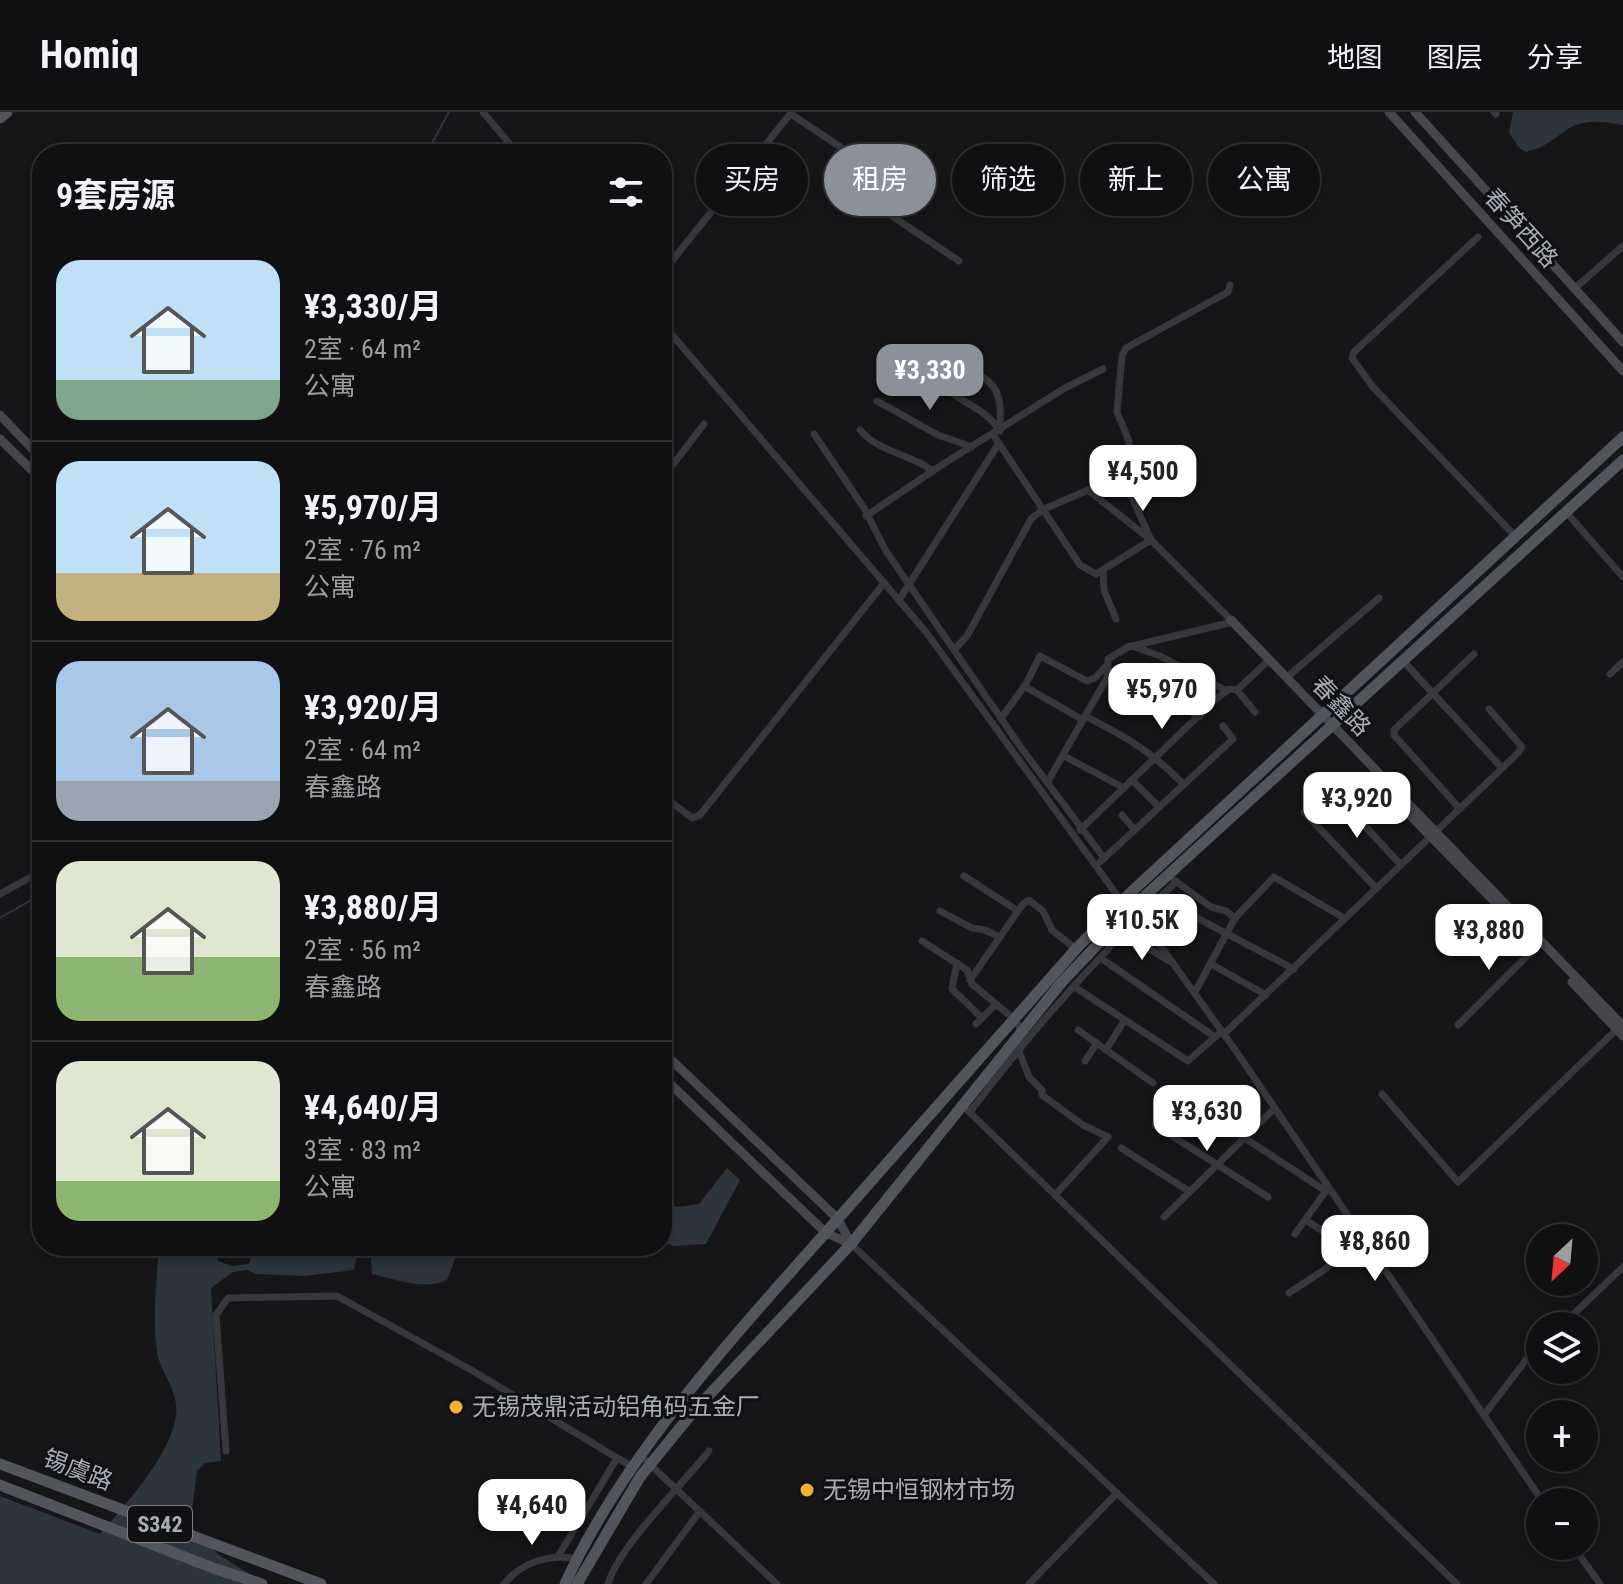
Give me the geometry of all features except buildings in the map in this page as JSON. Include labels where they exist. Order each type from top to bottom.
[{"type":"main road","points":[[0,118],[7,112]]},
{"type":"main road","name":"春笋西路","points":[[1389,112],[1623,371]]},
{"type":"main road","name":"春笋西路","points":[[1415,112],[1623,342]]},
{"type":"main road","points":[[1436,164],[1451,152]]},
{"type":"main road","points":[[0,415],[32,449]]},
{"type":"main road","points":[[565,1584],[634,1468],[646,1460],[693,1412],[851,1244],[1025,1036],[1061,983],[1172,878],[1516,537],[1623,437]]},
{"type":"main road","points":[[0,439],[32,470]]},
{"type":"main road","points":[[577,1584],[646,1460],[747,1321],[1076,949],[1122,902],[1403,661],[1623,460]]},
{"type":"main road","name":"春鑫路","points":[[1232,621],[1330,723],[1342,741],[1621,1028]]},
{"type":"main road","points":[[672,1061],[838,1219],[851,1244]]},
{"type":"main road","points":[[672,1086],[826,1233],[851,1244]]},
{"type":"main road","name":"锡虞路","points":[[0,1464],[321,1584]]},
{"type":"main road","name":"锡虞路","points":[[0,1485],[262,1584]]},
{"type":"street","points":[[483,112],[510,144]]},
{"type":"street","points":[[672,261],[791,113],[896,184],[889,207],[892,216],[959,261]]},
{"type":"street","points":[[1478,237],[1354,352],[1352,358],[1373,387],[1516,537]]},
{"type":"street","points":[[1574,289],[1623,246]]},
{"type":"street","points":[[1151,540],[1131,495],[1129,441],[1117,412],[1123,353],[1228,292],[1230,285]]},
{"type":"street","points":[[672,335],[926,632],[1122,902]]},
{"type":"street","points":[[899,600],[908,581],[924,564],[997,437],[997,392],[988,379],[962,364],[956,351]]},
{"type":"street","points":[[866,516],[972,447],[997,437],[1065,388],[1103,369]]},
{"type":"street","points":[[941,384],[951,395],[991,418],[997,437],[1080,565],[1096,574],[1151,540]]},
{"type":"street","points":[[877,401],[938,435],[972,447]]},
{"type":"street","points":[[672,466],[704,424]]},
{"type":"street","points":[[860,430],[894,455],[916,460],[933,471]]},
{"type":"street","points":[[814,434],[954,650],[1080,830],[1104,858]]},
{"type":"street","points":[[954,650],[967,636],[1031,519],[1042,510],[1128,471]]},
{"type":"street","points":[[1002,717],[1040,656],[1087,681],[1095,678],[1108,659],[1132,646],[1232,621],[1151,540],[1088,490]]},
{"type":"street","points":[[1566,512],[1623,577]]},
{"type":"street","points":[[1103,571],[1104,590],[1116,619]]},
{"type":"street","points":[[672,803],[692,818],[700,815],[884,583]]},
{"type":"street","points":[[1286,678],[1379,598]]},
{"type":"street","points":[[1132,646],[1160,656],[1227,691],[1237,690],[1269,660]]},
{"type":"street","points":[[1460,809],[1394,735],[1394,730],[1474,654]]},
{"type":"street","points":[[1403,661],[1502,768]]},
{"type":"street","points":[[1610,674],[1623,662]]},
{"type":"street","points":[[1047,783],[1108,676],[1106,665]]},
{"type":"street","points":[[1108,676],[1200,716]]},
{"type":"street","points":[[1024,686],[1157,757],[1182,783]]},
{"type":"street","points":[[1237,690],[1255,712]]},
{"type":"street","points":[[1080,830],[1227,691]]},
{"type":"street","points":[[1076,988],[1188,1061],[1294,969],[1522,747],[1489,709]]},
{"type":"street","points":[[1096,866],[1182,783],[1233,739],[1223,726]]},
{"type":"street","points":[[1064,756],[1124,788]]},
{"type":"street","points":[[1132,780],[1158,806]]},
{"type":"street","points":[[1336,795],[1401,865]]},
{"type":"street","points":[[1304,812],[1376,888]]},
{"type":"street","points":[[1122,815],[1134,829]]},
{"type":"street","points":[[0,894],[32,876]]},
{"type":"street","points":[[964,876],[1018,911]]},
{"type":"street","points":[[1195,992],[1230,933],[1235,918],[1274,877],[1344,918]]},
{"type":"street","points":[[1235,918],[1226,911],[1211,907],[1172,878],[1159,898],[1076,988],[1025,1036],[1019,1051],[966,1108],[1457,1584]]},
{"type":"street","points":[[1159,898],[1294,969]]},
{"type":"street","points":[[970,980],[1027,901],[1034,901],[1052,930],[1076,949]]},
{"type":"street","points":[[940,911],[972,928],[1000,937]]},
{"type":"street","points":[[1140,917],[1233,1047],[1534,1488]]},
{"type":"street","points":[[1125,934],[1174,964]]},
{"type":"street","points":[[922,941],[967,970],[970,980],[1014,1019],[1025,1036]]},
{"type":"street","points":[[1458,1025],[1540,944]]},
{"type":"street","points":[[1102,959],[1215,1037]]},
{"type":"street","points":[[957,963],[952,989],[979,1021],[995,1005]]},
{"type":"street","points":[[1211,964],[1266,995]]},
{"type":"street","points":[[1106,1050],[1124,1021]]},
{"type":"street","points":[[1382,1094],[1458,1182],[1621,1028]]},
{"type":"street","points":[[1078,1030],[1153,1083]]},
{"type":"street","points":[[1085,1061],[1097,1043]]},
{"type":"street","points":[[1019,1051],[1029,1077],[1042,1090],[1042,1095],[1083,1125],[1108,1137],[1055,1195]]},
{"type":"street","points":[[1182,1097],[1321,1188],[1328,1188]]},
{"type":"street","points":[[1164,1217],[1187,1190],[1275,1108]]},
{"type":"street","points":[[1155,1125],[1268,1197]]},
{"type":"street","points":[[1121,1148],[1187,1190]]},
{"type":"street","points":[[1295,1234],[1328,1188]]},
{"type":"street","points":[[1307,1221],[1348,1247]]},
{"type":"street","points":[[1289,1293],[1324,1270],[1361,1236]]},
{"type":"street","points":[[851,1244],[1214,1584]]},
{"type":"street","points":[[1576,1312],[1623,1267]]},
{"type":"street","points":[[226,1451],[216,1315],[220,1305],[228,1298],[244,1295],[325,1293],[337,1296],[431,1348],[634,1468]]},
{"type":"street","points":[[1484,1415],[1526,1360]]},
{"type":"street","points":[[608,1584],[617,1565],[676,1487],[709,1451]]},
{"type":"street","points":[[559,1555],[617,1458]]},
{"type":"street","points":[[646,1460],[777,1584]]},
{"type":"street","points":[[1029,1584],[1117,1493]]},
{"type":"street","points":[[646,1584],[700,1511]]},
{"type":"street","points":[[504,1584],[515,1571],[559,1555],[578,1559]]},
{"type":"street","points":[[1583,1560],[1600,1584]]},
{"type":"shaded area","points":[[1513,112],[1623,112],[1623,125],[1587,122],[1576,125],[1526,152],[1519,148],[1509,132]]},
{"type":"shaded area","points":[[727,1168],[740,1180],[706,1244],[672,1246],[672,1206],[699,1204]]},
{"type":"shaded area","points":[[158,1256],[217,1256],[218,1261],[232,1266],[249,1264],[251,1256],[357,1256],[354,1270],[305,1276],[256,1274],[247,1270],[233,1272],[211,1288],[221,1461],[205,1463],[197,1471],[190,1527],[219,1555],[266,1584],[0,1584],[0,1496],[100,1534],[144,1481],[163,1451],[175,1421],[176,1401],[157,1352],[155,1299]]},
{"type":"shaded area","points":[[374,1256],[456,1256],[447,1280],[429,1284],[372,1274],[371,1259]]},
{"type":"waterway","points":[[431,144],[449,112]]},
{"type":"waterway","points":[[0,918],[32,900]]},
{"type":"place","name":"无锡茂鼎活动铝角码五金厂","points":[[456,1407]]},
{"type":"place","name":"无锡中恒钢材市场","points":[[807,1490]]}]
